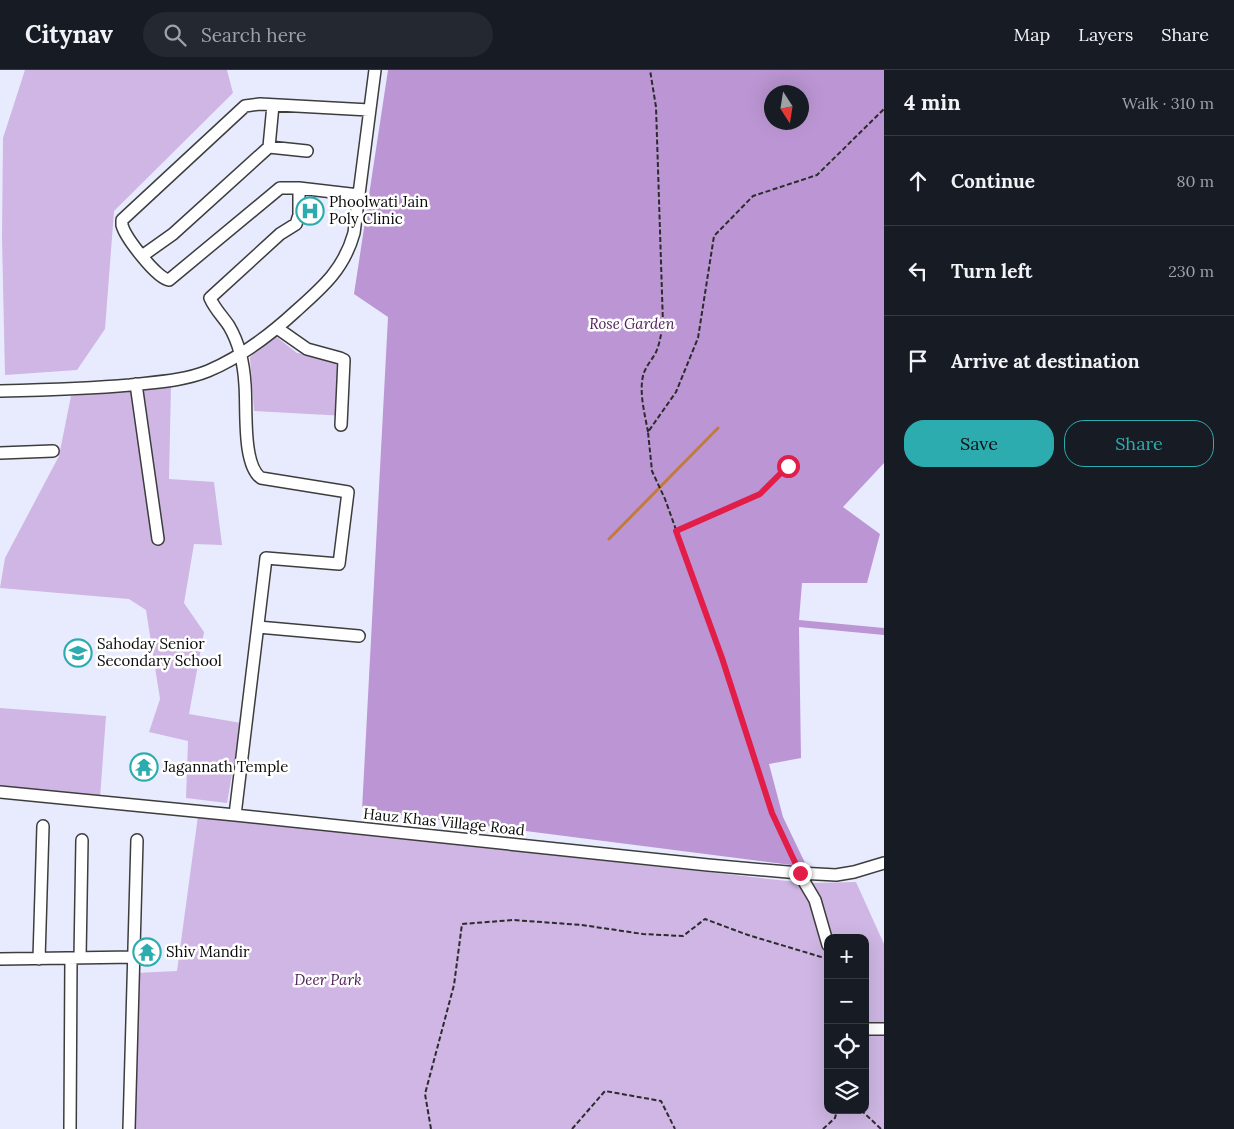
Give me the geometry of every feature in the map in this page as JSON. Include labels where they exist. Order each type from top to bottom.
[{"type":"street","points":[[0,391],[82,389],[164,382],[188,377],[208,370],[240,354],[278,328],[317,293],[338,269],[349,250],[354,233],[375,70]]},
{"type":"street","points":[[359,196],[285,187],[275,191],[171,279],[163,279],[142,256],[123,229],[122,220],[245,106],[273,104],[369,110]]},
{"type":"street","points":[[142,256],[173,234],[269,147],[273,104]]},
{"type":"street","points":[[269,147],[307,151]]},
{"type":"street","points":[[235,815],[266,558],[338,564],[348,492],[261,478],[256,474],[249,449],[245,384],[240,354],[231,330],[210,296],[280,234],[296,224],[299,215],[299,188]]},
{"type":"street","points":[[278,328],[307,349],[344,360],[341,424]]},
{"type":"street","points":[[136,384],[158,538]]},
{"type":"street","points":[[0,453],[53,450]]},
{"type":"street","points":[[258,627],[360,636]]},
{"type":"street","name":"Hauz Khas Village Road","points":[[0,792],[800,873],[836,874],[854,872],[884,863]]},
{"type":"street","points":[[40,959],[43,826]]},
{"type":"street","points":[[70,1129],[75,958],[82,840]]},
{"type":"street","points":[[128,1129],[135,957],[137,840]]},
{"type":"street","points":[[800,873],[814,900],[824,934]]},
{"type":"street","points":[[0,960],[135,957]]},
{"type":"street","points":[[869,1029],[884,1029]]},
{"type":"path","points":[[650,70],[656,107],[663,324],[656,352],[646,367],[642,378],[652,471],[722,658],[772,813],[800,873]]},
{"type":"path","points":[[648,432],[676,392],[698,338],[714,236],[752,196],[817,175],[884,109]]},
{"type":"path","points":[[676,531],[760,494],[788,466]]},
{"type":"path","points":[[431,1129],[425,1094],[454,985],[462,924],[514,920],[582,924],[643,934],[682,936],[705,919],[748,935],[824,958]]},
{"type":"path","points":[[572,1129],[605,1091],[661,1101],[675,1129]]},
{"type":"path","points":[[823,1129],[835,1118],[836,1114]]},
{"type":"path","points":[[865,1114],[881,1129]]},
{"type":"green space","points":[[25,70],[227,70],[233,93],[114,211],[105,329],[77,370],[5,375],[2,237],[3,138]]},
{"type":"green space","name":"Rose Garden","points":[[388,70],[884,70],[884,463],[843,507],[880,534],[867,583],[802,583],[799,620],[884,628],[884,635],[799,627],[801,758],[769,764],[783,817],[807,867],[362,810],[388,317],[354,294]]},
{"type":"green space","points":[[274,335],[297,353],[347,360],[346,416],[254,411],[250,357]]},
{"type":"green space","points":[[171,385],[169,479],[214,482],[222,545],[194,544],[184,603],[204,632],[189,714],[241,723],[227,803],[186,798],[188,741],[149,732],[160,699],[146,610],[129,599],[0,588],[5,558],[59,456],[71,396]]},
{"type":"green space","points":[[0,708],[106,716],[100,798],[0,790]]},
{"type":"green space","name":"Deer Park","points":[[198,816],[797,882],[809,901],[820,897],[812,883],[856,882],[884,944],[884,1129],[133,1129],[136,973],[177,971]]},
{"type":"waterway","points":[[609,539],[718,428]]},
{"type":"place","name":"Phoolwati Jain Poly Clinic","points":[[310,211]]},
{"type":"place","name":"Sahoday Senior Secondary School","points":[[78,653]]},
{"type":"place","name":"Jagannath Temple","points":[[144,767]]},
{"type":"place","name":"Shiv Mandir","points":[[147,952]]},
{"type":"route","points":[[788,466],[760,494],[676,531],[722,658],[772,813],[800,873]]}]
